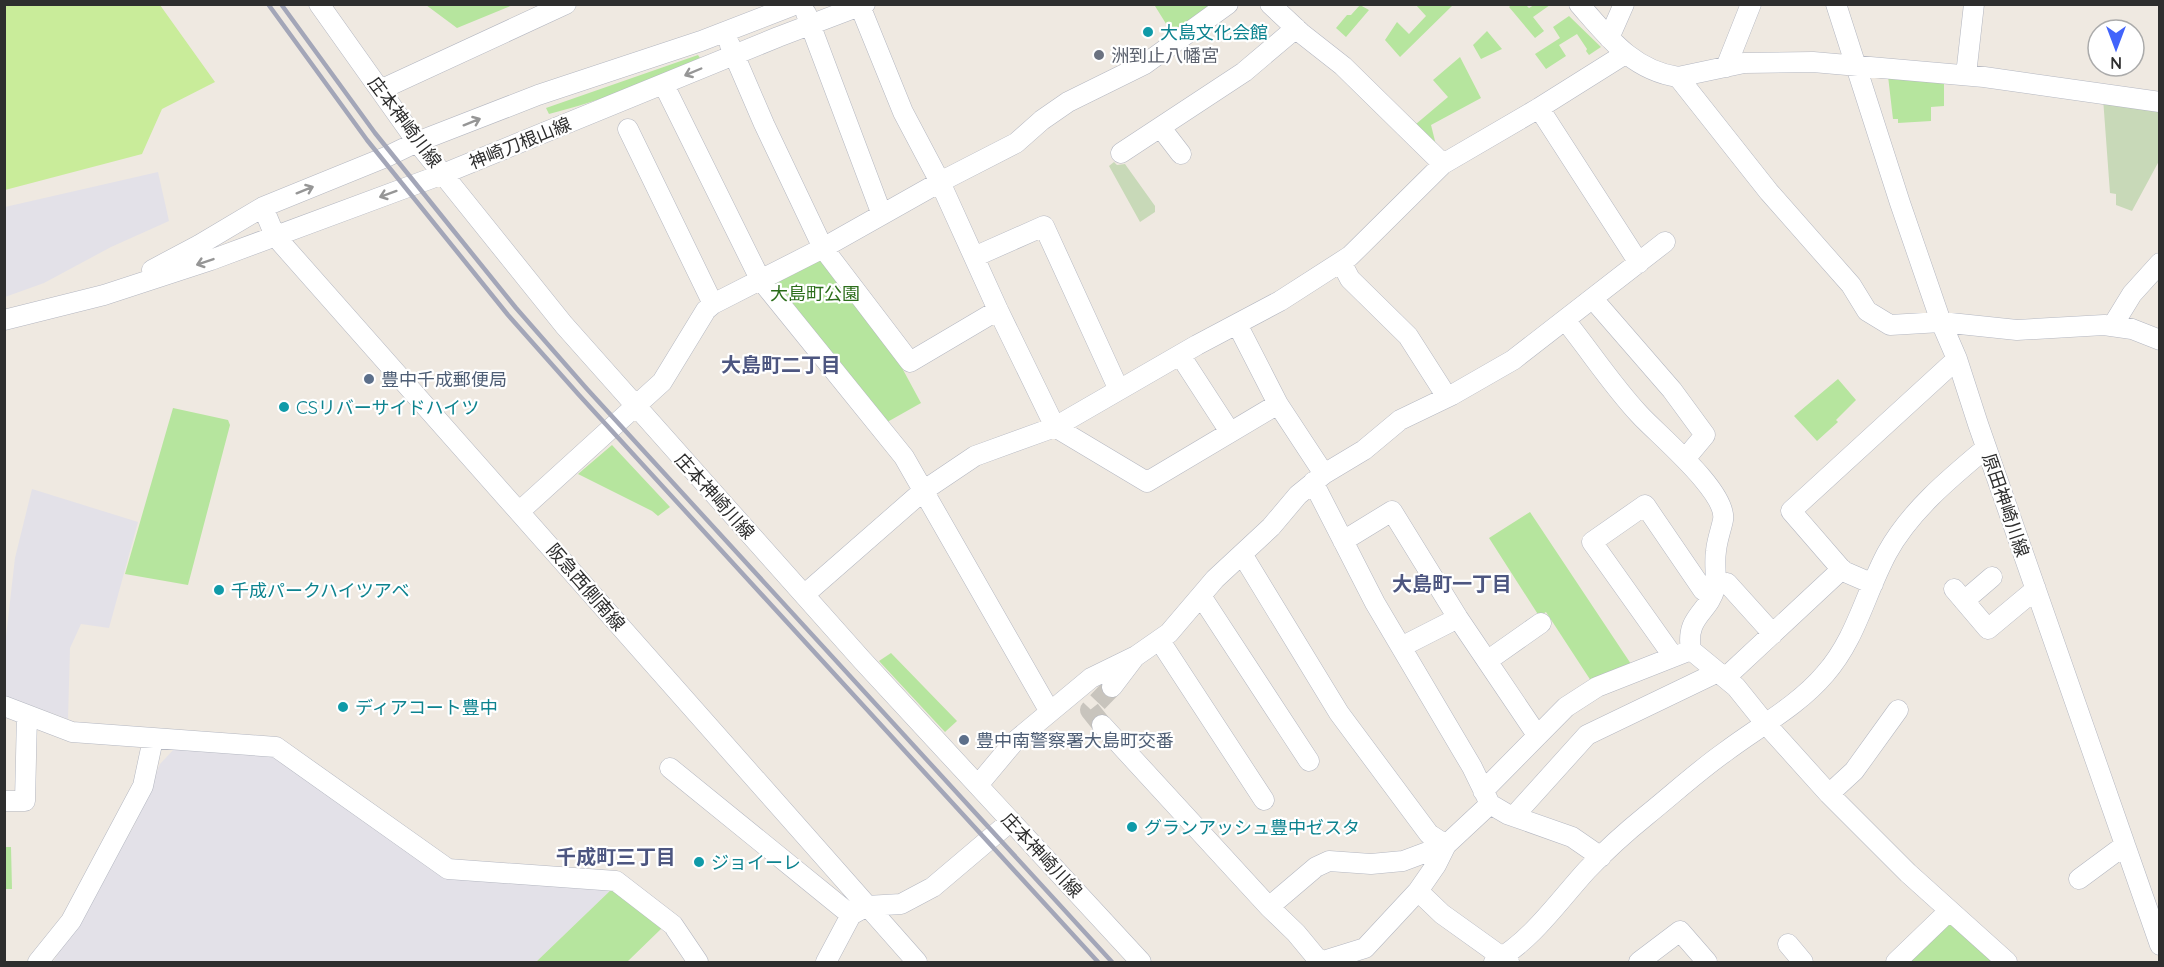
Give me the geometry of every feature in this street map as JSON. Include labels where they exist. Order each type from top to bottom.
[{"type":"street","name":"庄本神崎川線","points":[[319,4],[417,142],[564,325],[804,595],[1141,963]]},
{"type":"street","points":[[380,90],[566,4]]},
{"type":"street","name":"神崎刀根山線","points":[[104,295],[199,245],[263,207],[417,142],[538,95],[724,32],[769,9],[797,4]]},
{"type":"street","points":[[803,4],[882,215]]},
{"type":"street","points":[[520,511],[662,382],[706,310],[713,304],[823,248],[940,182],[1016,143],[1042,120],[1068,102],[1144,64],[1228,4]]},
{"type":"street","points":[[1270,4],[1351,74],[1443,164]]},
{"type":"street","points":[[1579,4],[1631,59],[1661,73],[1678,77],[1744,63],[1854,65],[1966,75],[2109,93],[2160,102]]},
{"type":"street","points":[[1609,38],[1624,4]]},
{"type":"street","points":[[1725,67],[1751,4]]},
{"type":"street","name":"原田神崎川線","points":[[1836,4],[1854,65],[1941,322],[1957,358],[1986,448],[2160,945]]},
{"type":"street","points":[[1966,75],[1974,4]]},
{"type":"street","points":[[862,5],[903,112],[940,182],[998,310],[1055,427],[1147,482],[1278,404]]},
{"type":"street","name":"神崎刀根山線","points":[[4,320],[104,295],[211,260],[443,174],[862,5]]},
{"type":"street","points":[[769,9],[778,37]]},
{"type":"street","points":[[1121,153],[1244,72],[1296,28]]},
{"type":"street","points":[[724,32],[764,124],[823,248],[910,362],[998,310]]},
{"type":"street","points":[[804,595],[923,491],[975,456],[1055,427],[1280,301],[1350,256],[1443,164],[1625,54]]},
{"type":"street","points":[[1678,77],[1769,192],[1851,285],[1867,311],[1890,325],[1941,322],[2009,330],[2084,324],[2113,325],[2141,332],[2160,340]]},
{"type":"street","points":[[664,85],[760,279],[904,457],[1050,712]]},
{"type":"street","points":[[1539,108],[1639,263]]},
{"type":"street","points":[[1161,128],[1181,154]]},
{"type":"street","points":[[628,129],[713,304]]},
{"type":"street","name":"阪急西側南線","points":[[263,207],[275,236],[520,511],[859,910],[917,963]]},
{"type":"street","points":[[974,257],[1044,226],[1119,390]]},
{"type":"street","points":[[978,785],[1014,742],[1091,678],[1136,656],[1169,633],[1201,596],[1318,478],[1364,450],[1400,420],[1447,398],[1514,360],[1665,242]]},
{"type":"street","points":[[1341,261],[1350,279],[1408,336],[1447,398]]},
{"type":"street","points":[[2113,325],[2132,294],[2160,263]]},
{"type":"street","points":[[1593,299],[1672,390],[1705,435],[1685,459]]},
{"type":"street","points":[[1102,724],[1269,907],[1296,933],[1320,963],[1365,948],[1419,891],[1437,865],[1446,846],[1537,735],[1566,707],[1597,687],[1682,653],[1691,628],[1715,586],[1716,550],[1723,510],[1712,491],[1685,459],[1639,414],[1565,320]]},
{"type":"street","points":[[1237,324],[1318,478],[1343,540],[1375,603],[1472,767],[1486,797],[1514,816],[1572,837],[1601,857]]},
{"type":"street","points":[[1180,355],[1230,432]]},
{"type":"street","points":[[1873,584],[1842,569],[1791,511],[1957,358]]},
{"type":"street","points":[[1419,891],[1442,914],[1502,961],[1534,931],[1601,857],[1690,780],[1806,693],[1830,668],[1854,631],[1888,551],[1909,521],[1925,503],[1986,448]]},
{"type":"street","points":[[1711,596],[1703,590],[1645,505],[1592,542],[1682,653],[1722,675],[1736,687],[1765,723],[1830,794],[1948,911],[2007,963]]},
{"type":"street","points":[[1343,540],[1392,511],[1458,618],[1537,735]]},
{"type":"street","points":[[1242,554],[1339,713],[1430,834],[1446,846]]},
{"type":"street","points":[[1514,816],[1587,735],[1722,675],[1773,634],[1842,569]]},
{"type":"street","points":[[1992,576],[1959,595],[1989,629],[2036,589]]},
{"type":"street","points":[[1727,583],[1773,634]]},
{"type":"street","points":[[1201,596],[1309,760]]},
{"type":"street","points":[[1401,647],[1458,618]]},
{"type":"street","points":[[1487,661],[1541,623]]},
{"type":"street","points":[[1160,640],[1264,800]]},
{"type":"street","points":[[1112,687],[1136,656]]},
{"type":"street","points":[[4,706],[72,732],[276,747],[448,869],[616,881],[673,925],[698,963]]},
{"type":"street","points":[[1830,794],[1854,771],[1898,710]]},
{"type":"street","points":[[4,801],[25,801],[27,715]]},
{"type":"street","points":[[38,963],[71,921],[143,786],[153,739]]},
{"type":"street","points":[[670,768],[859,910],[901,904],[933,887],[1011,821]]},
{"type":"street","points":[[1269,907],[1316,867],[1329,861],[1371,864],[1403,861],[1446,846]]},
{"type":"street","points":[[2079,879],[2125,846]]},
{"type":"street","points":[[826,963],[859,910]]},
{"type":"street","points":[[1896,963],[1948,911]]},
{"type":"street","points":[[1639,963],[1680,931],[1707,963]]},
{"type":"street","points":[[1788,944],[1803,963]]},
{"type":"shaded area","points":[[158,172],[169,221],[111,247],[44,283],[5,297],[5,207]]},
{"type":"shaded area","points":[[32,489],[138,522],[109,628],[81,624],[70,648],[68,719],[5,696],[5,645],[15,558]]},
{"type":"shaded area","points":[[175,748],[281,756],[450,878],[614,887],[536,962],[53,962],[134,826],[160,764]]},
{"type":"green space","points":[[5,4],[160,5],[215,82],[162,109],[142,154],[5,190]]},
{"type":"green space","points":[[1512,4],[1526,5],[1529,8],[1534,5],[1550,5],[1533,17],[1544,31],[1535,38],[1509,7]]},
{"type":"green space","points":[[426,5],[513,5],[457,28]]},
{"type":"green space","points":[[1155,5],[1214,5],[1173,35]]},
{"type":"green space","points":[[1360,5],[1369,10],[1346,37],[1336,28]]},
{"type":"green space","points":[[1416,5],[1453,5],[1400,57],[1385,40],[1397,22],[1409,34],[1426,16]]},
{"type":"green space","points":[[1569,16],[1601,47],[1589,55],[1577,34],[1559,45],[1566,56],[1546,69],[1535,54],[1560,38],[1553,27]]},
{"type":"green space","points":[[1487,31],[1502,49],[1481,59],[1473,45]]},
{"type":"green space","points":[[698,55],[700,58],[698,59],[607,97],[549,114],[546,108]]},
{"type":"green space","points":[[1460,57],[1481,98],[1431,125],[1437,149],[1416,124],[1448,97],[1433,80]]},
{"type":"green space","points":[[1888,76],[1944,81],[1944,106],[1931,107],[1931,121],[1898,123],[1898,119],[1893,119]]},
{"type":"green space","points":[[2103,98],[2159,109],[2159,161],[2132,211],[2116,205],[2116,194],[2110,193]]},
{"type":"green space","points":[[1114,162],[1117,165],[1125,164],[1155,206],[1155,212],[1140,222],[1109,166]]},
{"type":"green space","name":"大島町公園","points":[[821,253],[888,342],[921,403],[882,425],[768,281]]},
{"type":"green space","points":[[1838,379],[1856,400],[1836,420],[1838,422],[1817,441],[1794,416]]},
{"type":"green space","points":[[173,408],[228,420],[230,425],[188,585],[125,574]]},
{"type":"green space","points":[[612,445],[670,507],[658,516],[578,474]]},
{"type":"green space","points":[[1530,512],[1633,667],[1593,684],[1546,612],[1539,616],[1489,538]]},
{"type":"green space","points":[[891,653],[957,721],[945,732],[879,661]]},
{"type":"green space","points":[[5,847],[11,847],[12,889],[5,889]]},
{"type":"green space","points":[[614,887],[662,928],[627,962],[536,962]]},
{"type":"green space","points":[[1947,924],[1956,925],[1995,962],[1907,962]]},
{"type":"tunnel","points":[[1102,725],[1090,710],[1112,687]]},
{"type":"railway","points":[[268,4],[367,140],[508,315],[1098,962]]},
{"type":"railway","points":[[281,4],[375,133],[516,308],[587,389],[1112,962]]},
{"type":"place","name":"大島文化会館","points":[[1148,32]]},
{"type":"place","name":"洲到止八幡宮","points":[[1099,55]]},
{"type":"place","name":"豊中千成郵便局","points":[[369,379]]},
{"type":"place","name":"CSリバーサイドハイツ","points":[[284,407]]},
{"type":"place","name":"千成パークハイツアベ","points":[[219,590]]},
{"type":"place","name":"ディアコート豊中","points":[[343,707]]},
{"type":"place","name":"豊中南警察署大島町交番","points":[[964,740]]},
{"type":"place","name":"グランアッシュ豊中ゼスタ","points":[[1132,827]]},
{"type":"place","name":"ジョイーレ","points":[[699,862]]},
{"type":"district","name":"大島町二丁目","points":[[781,364]]},
{"type":"district","name":"大島町一丁目","points":[[1452,583]]},
{"type":"district","name":"千成町三丁目","points":[[616,856]]}]
